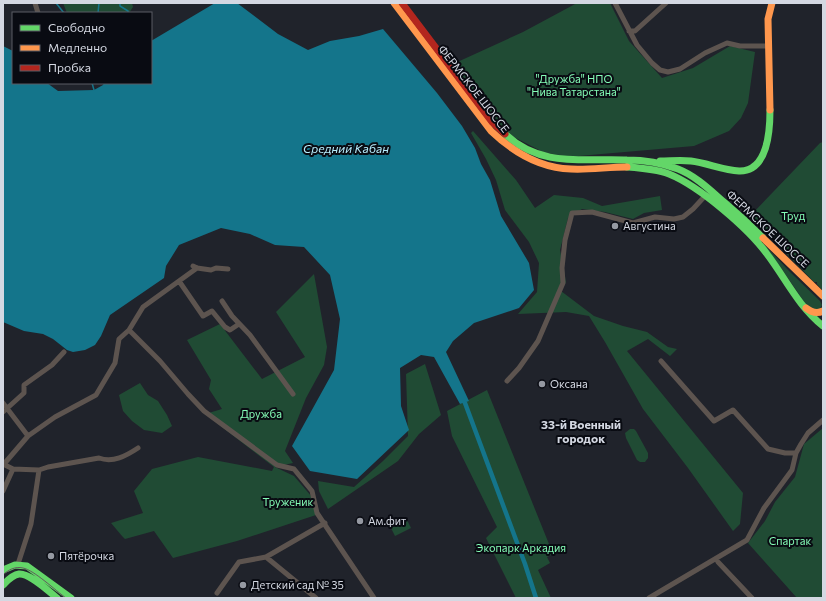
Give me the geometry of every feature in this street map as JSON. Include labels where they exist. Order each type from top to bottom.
[{"type":"main road","name":"ФЕРМСКОЕ ШОССЕ","points":[[394,3],[491,131],[510,149],[534,161],[559,168],[622,167],[663,172],[682,180],[705,196],[745,231],[767,253],[797,302],[811,317],[823,326]]},
{"type":"main road","name":"ФЕРМСКОЕ ШОССЕ","points":[[402,3],[500,132],[515,144],[538,155],[549,158],[571,161],[621,160],[654,162],[677,169],[696,179],[719,198],[773,246],[823,296]]},
{"type":"main road","points":[[654,162],[673,160],[695,162],[740,171],[753,167],[762,159],[770,123],[768,19],[772,3]]},
{"type":"main road","name":"ФЕРМСКОЕ ШОССЕ","points":[[695,162],[690,163],[687,167],[696,179]]},
{"type":"main road","points":[[797,302],[814,313],[823,312]]},
{"type":"main road","points":[[3,570],[12,565],[18,564],[27,566],[71,598]]},
{"type":"main road","points":[[3,585],[11,577],[19,574],[27,575],[57,598]]},
{"type":"street","points":[[615,3],[637,45],[660,70],[668,72],[680,69],[705,53],[727,43],[740,46],[769,46]]},
{"type":"street","points":[[629,31],[635,31],[666,3]]},
{"type":"street","points":[[507,381],[519,368],[538,341],[563,283],[562,268],[565,240],[572,213],[592,212],[633,223],[655,217],[674,219],[683,217],[705,196],[712,195],[719,198]]},
{"type":"street","points":[[138,448],[123,458],[99,458],[48,466],[39,470],[14,469],[4,464],[28,436],[55,417],[96,395],[115,363],[119,339],[129,330],[143,307],[179,281],[195,267],[211,270],[216,268],[228,269]]},
{"type":"street","points":[[179,281],[203,316],[212,311],[225,327],[230,330],[239,324]]},
{"type":"street","points":[[222,301],[232,316],[250,335],[293,394]]},
{"type":"street","points":[[129,330],[160,361],[204,411],[277,465],[294,469],[312,491],[317,513],[374,598]]},
{"type":"street","points":[[3,412],[24,393],[24,385],[52,365],[64,352]]},
{"type":"street","points":[[661,361],[714,421],[733,410],[768,449],[785,453],[796,453]]},
{"type":"street","points":[[3,403],[28,436]]},
{"type":"street","points":[[649,598],[747,540],[764,508],[792,470],[796,453],[808,433],[823,420]]},
{"type":"street","points":[[3,491],[14,469]]},
{"type":"street","points":[[18,564],[31,524],[39,470]]},
{"type":"street","points":[[217,593],[239,562],[266,557],[325,523]]},
{"type":"street","points":[[266,557],[316,598]]},
{"type":"street","points":[[718,562],[752,598]]},
{"type":"green space","points":[[63,3],[132,3],[133,7],[130,12],[67,12]]},
{"type":"green space","name":"\"Дружба\" НПО \"Нива Татарстана\"","points":[[577,3],[610,3],[629,41],[662,78],[693,68],[730,46],[755,52],[748,103],[741,118],[729,131],[694,146],[567,157],[543,152],[506,133],[453,64],[523,32]]},
{"type":"green space","points":[[473,131],[516,180],[535,208],[554,195],[583,198],[602,206],[660,196],[662,210],[644,213],[633,219],[605,212],[582,209],[568,218],[560,250],[566,282],[561,291],[594,316],[647,332],[668,347],[677,349],[670,356],[648,339],[627,351],[743,493],[740,524],[733,531],[643,409],[589,316],[566,312],[518,314],[537,292],[539,263],[529,242],[505,210],[496,180],[471,133]]},
{"type":"green space","name":"Труд","points":[[823,142],[823,291],[817,282],[814,282],[750,216],[820,143]]},
{"type":"green space","points":[[759,239],[820,301],[822,305],[820,309],[817,311],[810,309]]},
{"type":"green space","points":[[314,274],[327,347],[324,365],[306,398],[285,451],[293,463],[275,467],[294,476],[312,497],[316,515],[237,541],[173,558],[154,531],[125,539],[111,523],[143,513],[134,491],[152,469],[198,457],[272,471],[274,467],[205,414],[222,409],[209,389],[211,380],[187,340],[220,324],[262,379],[305,357],[276,312]]},
{"type":"green space","points":[[425,364],[441,415],[419,434],[398,461],[328,509],[319,491],[318,481],[354,487],[408,436],[406,374]]},
{"type":"green space","points":[[140,383],[148,395],[158,401],[172,426],[162,433],[144,430],[132,421],[123,411],[119,395]]},
{"type":"green space","name":"Экопарк Аркадия","points":[[487,390],[553,554],[547,557],[550,563],[538,570],[551,598],[516,598],[486,538],[497,527],[452,436],[447,411]]},
{"type":"green space","name":"Спартак","points":[[823,428],[823,598],[797,598],[748,543],[765,521],[775,502],[795,477],[804,444]]},
{"type":"green space","points":[[630,429],[634,429],[636,431],[648,453],[648,458],[645,462],[640,462],[637,460],[626,438],[625,433]]},
{"type":"green space","points":[[407,520],[411,528],[395,536],[391,528]]},
{"type":"water","name":"Средний Кабан","points":[[215,3],[237,3],[278,34],[308,50],[330,41],[359,36],[383,29],[437,93],[462,126],[475,148],[481,164],[490,180],[501,216],[529,263],[534,290],[519,308],[474,323],[453,341],[446,352],[469,401],[460,404],[434,357],[421,355],[400,368],[401,406],[409,430],[357,479],[310,471],[292,446],[334,370],[340,319],[330,275],[304,247],[275,245],[250,234],[221,228],[179,245],[166,266],[164,278],[110,315],[101,336],[95,345],[85,350],[73,352],[67,350],[53,339],[43,334],[24,331],[3,322],[3,46],[12,50],[12,84],[48,84],[58,91],[94,90],[104,84],[152,84],[152,40]]},
{"type":"waterway","points":[[56,3],[63,12]]},
{"type":"waterway","points":[[98,12],[99,3]]},
{"type":"waterway","points":[[120,3],[120,6],[128,12]]},
{"type":"waterway","points":[[92,84],[94,90]]},
{"type":"waterway","points":[[465,403],[525,564],[536,598]]},
{"type":"tram line","points":[[3,575],[14,568],[23,568],[39,577],[66,598]]},
{"type":"traffic: fast","points":[[660,161],[691,161],[739,171],[749,169],[756,165],[762,157],[768,138],[770,110]]},
{"type":"traffic: fast","points":[[505,134],[519,145],[548,157],[579,160],[640,161],[678,169],[691,175],[703,184],[763,238]]},
{"type":"traffic: fast","points":[[627,167],[643,168],[669,174],[694,188],[736,220],[767,254],[806,310],[823,326]]},
{"type":"traffic: fast","points":[[3,570],[15,565],[27,566],[71,598]]},
{"type":"traffic: fast","points":[[3,585],[10,578],[23,574],[39,583],[57,598]]},
{"type":"traffic: slow","points":[[394,3],[491,131],[508,146],[527,158],[548,166],[559,168],[585,169],[627,167]]},
{"type":"traffic: slow","points":[[770,110],[768,19],[772,3]]},
{"type":"traffic: slow","points":[[763,238],[823,296]]},
{"type":"traffic: slow","points":[[806,308],[814,312],[823,311]]},
{"type":"traffic: jam","points":[[402,3],[492,122],[505,134]]},
{"type":"place","name":"Августина","points":[[615,226]]},
{"type":"place","name":"Оксана","points":[[542,384]]},
{"type":"place","name":"Ам.фит","points":[[360,521]]},
{"type":"place","name":"Пятёрочка","points":[[51,556]]},
{"type":"place","name":"Детский сад № 35","points":[[243,585]]},
{"type":"district","name":"33-й Военный городок","points":[[581,432]]},
{"type":"park label","name":"Дружба","points":[[261,414]]},
{"type":"park label","name":"Труженик","points":[[288,502]]}]
